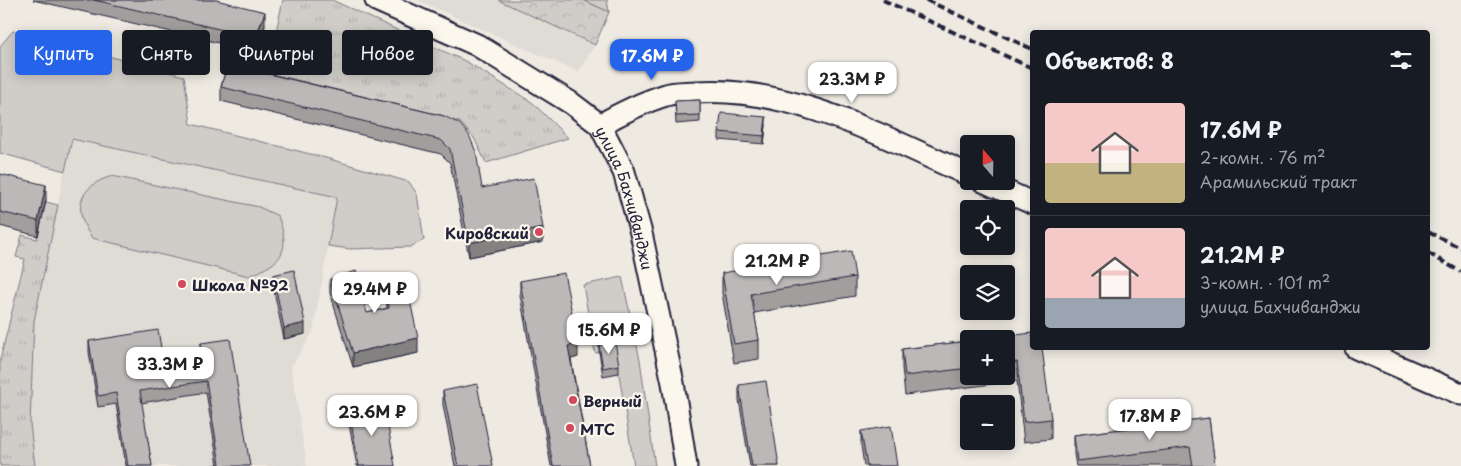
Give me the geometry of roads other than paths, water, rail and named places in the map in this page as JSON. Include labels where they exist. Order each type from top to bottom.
[{"type":"main road","name":"улица Бахчиванджи","points":[[376,0],[477,46],[571,103],[600,125],[624,172],[641,233],[674,383],[686,466]]},
{"type":"main road","points":[[600,125],[626,110],[667,94],[718,90],[742,92],[821,111],[960,171]]},
{"type":"main road","points":[[1004,190],[1030,202]]},
{"type":"main road","points":[[1361,350],[1461,394]]},
{"type":"railway","points":[[883,0],[1030,67]]},
{"type":"railway","points":[[926,0],[1030,48]]},
{"type":"railway","points":[[1430,233],[1461,248]]},
{"type":"railway","points":[[1430,254],[1461,272]]},
{"type":"place","name":"Кировский","points":[[539,232]]},
{"type":"place","name":"Школа №92","points":[[182,284]]},
{"type":"place","name":"Верный","points":[[573,400]]},
{"type":"place","name":"МТС","points":[[570,428]]}]
